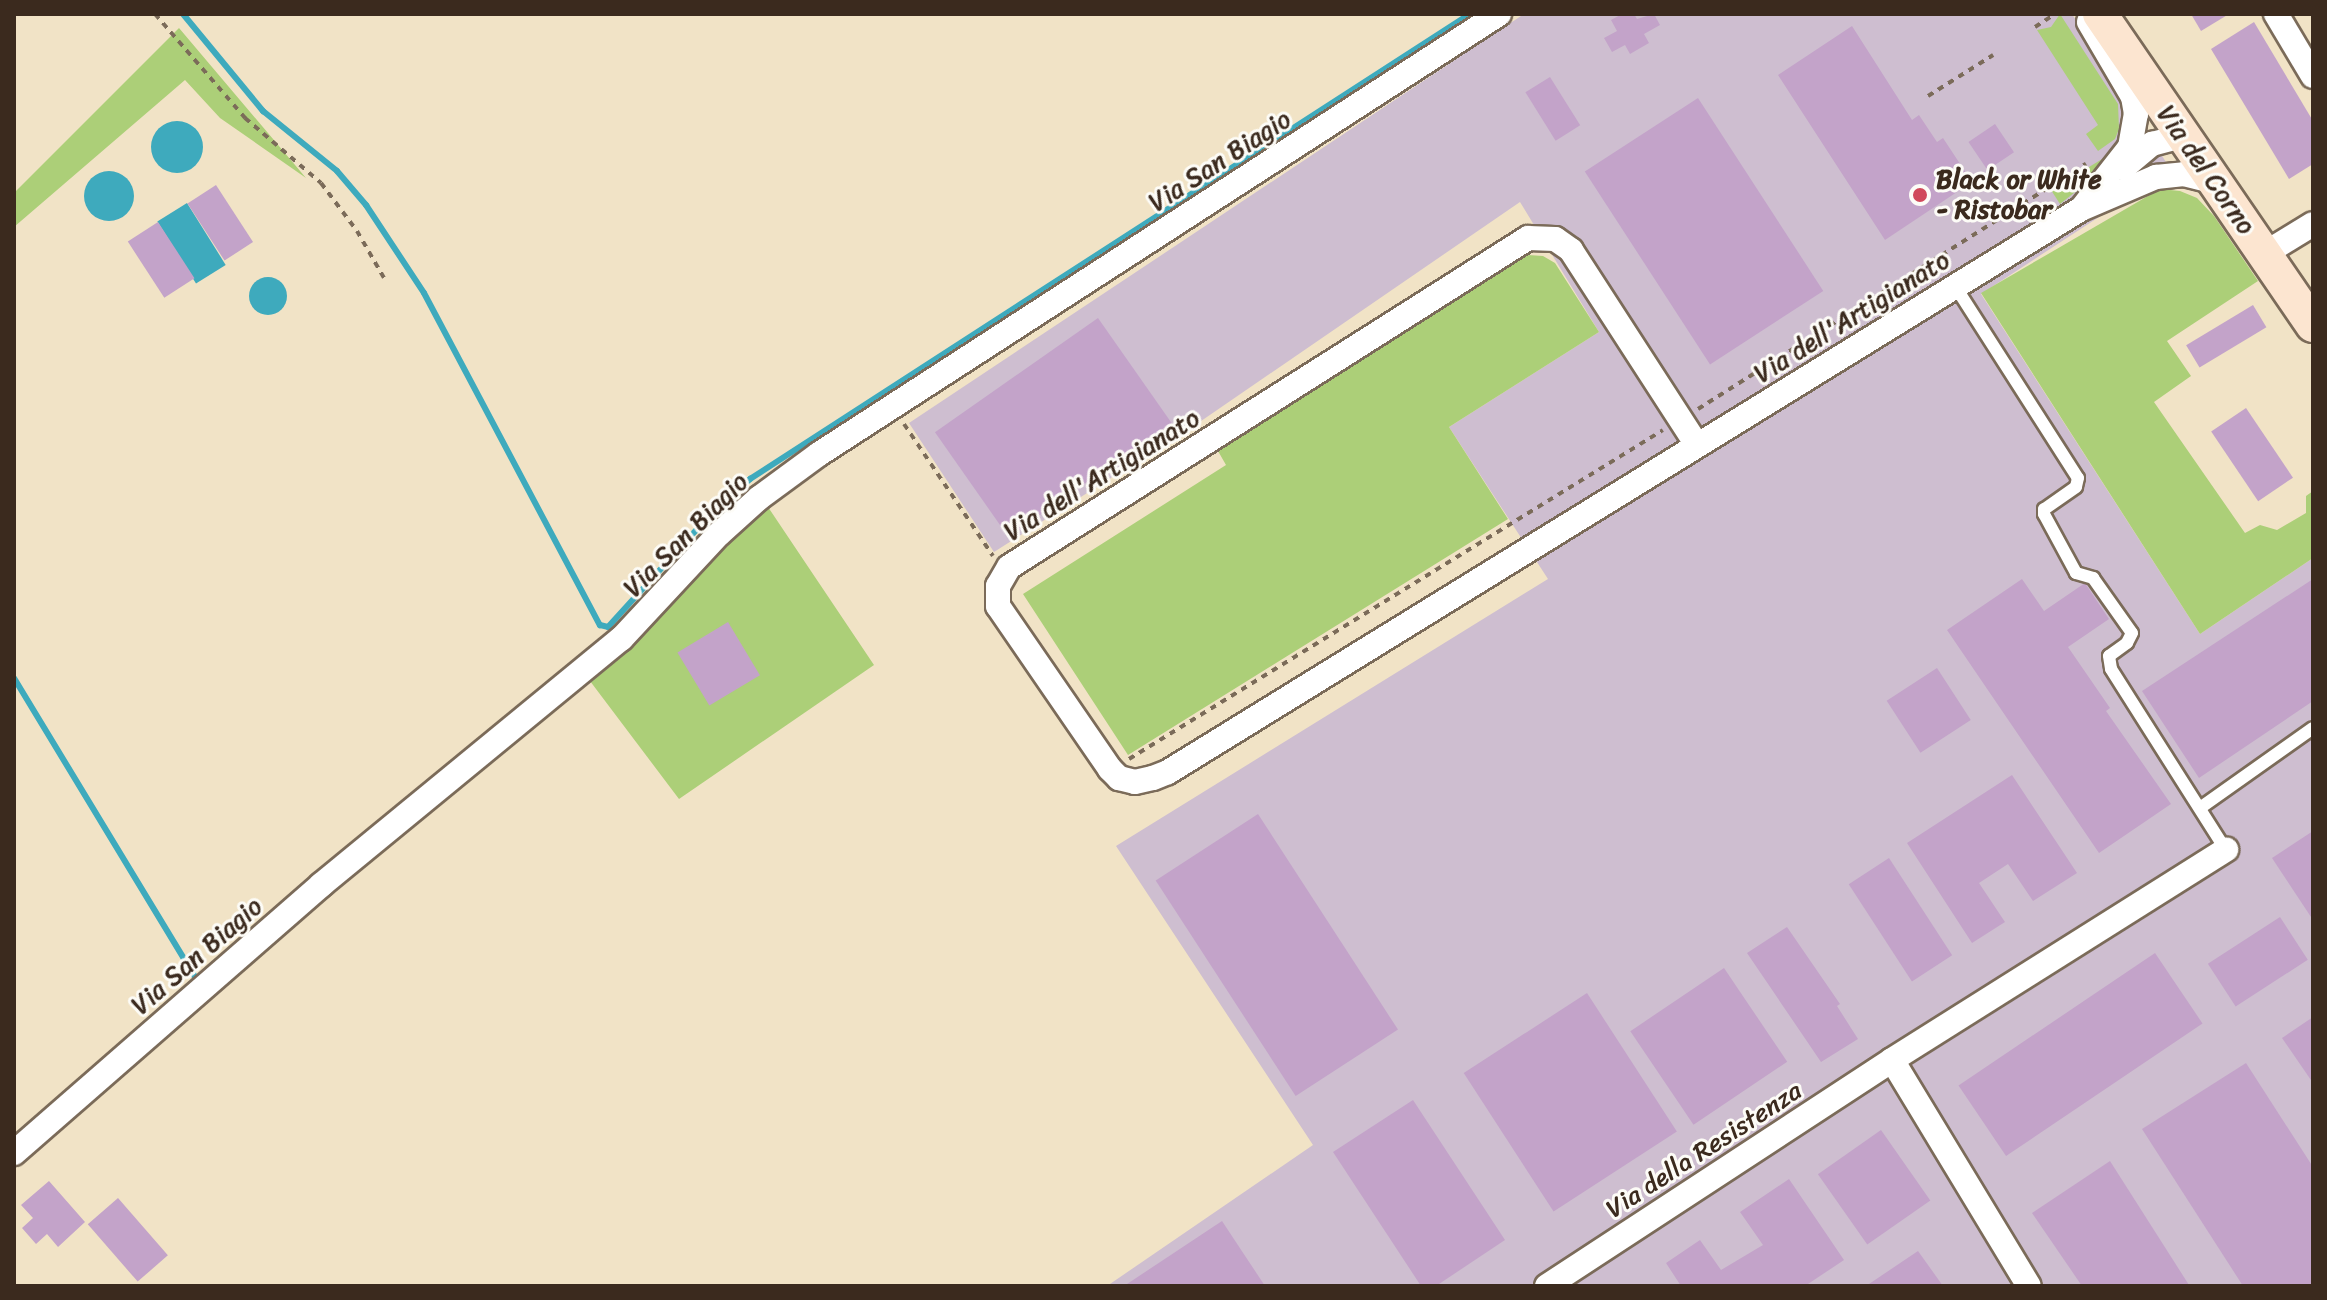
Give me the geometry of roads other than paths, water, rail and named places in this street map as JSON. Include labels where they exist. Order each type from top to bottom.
[{"type":"street","name":"Via San Biagio","points":[[14,1153],[321,885],[621,639],[719,534],[759,498],[892,406],[1499,14]]},
{"type":"street","points":[[2081,209],[2130,147],[2136,114],[2133,97],[2089,27],[2089,14]]},
{"type":"street","name":"Via del Corno","points":[[2100,14],[2313,325]]},
{"type":"street","points":[[2276,14],[2313,76]]},
{"type":"street","points":[[2081,209],[2143,150],[2182,136]]},
{"type":"street","name":"Via dell'Artigianato","points":[[1697,445],[1571,250],[1555,239],[1528,238],[1009,567],[998,586],[998,606],[1119,778],[1140,781],[1168,772],[2081,209],[2156,177],[2184,174],[2212,181]]},
{"type":"street","points":[[2264,254],[2313,224]]},
{"type":"street","name":"Via della Resistenza","points":[[1547,1286],[1892,1060],[2226,850]]},
{"type":"street","points":[[1892,1060],[2029,1286]]},
{"type":"lane","points":[[1955,286],[2078,478],[2076,487],[2044,509],[2044,514],[2076,573],[2093,578],[2132,633],[2127,643],[2109,656],[2111,669],[2226,850]]},
{"type":"lane","points":[[2200,808],[2313,728]]},
{"type":"water","points":[[177,121],[195,129],[203,147],[195,165],[177,173],[159,165],[151,147],[159,129]]},
{"type":"water","points":[[109,171],[127,178],[134,196],[127,214],[109,221],[91,214],[84,196],[91,178]]},
{"type":"water","points":[[187,203],[226,265],[196,283],[157,222]]},
{"type":"water","points":[[268,277],[282,282],[287,296],[282,310],[268,315],[254,310],[249,296],[254,282]]},
{"type":"waterway","points":[[183,14],[263,111],[337,171],[366,205],[424,293],[600,625],[608,627],[708,517],[750,479],[1470,14]]},
{"type":"waterway","points":[[14,678],[196,979]]},
{"type":"place","name":"Black or White - Ristobar","points":[[1920,195]]}]
